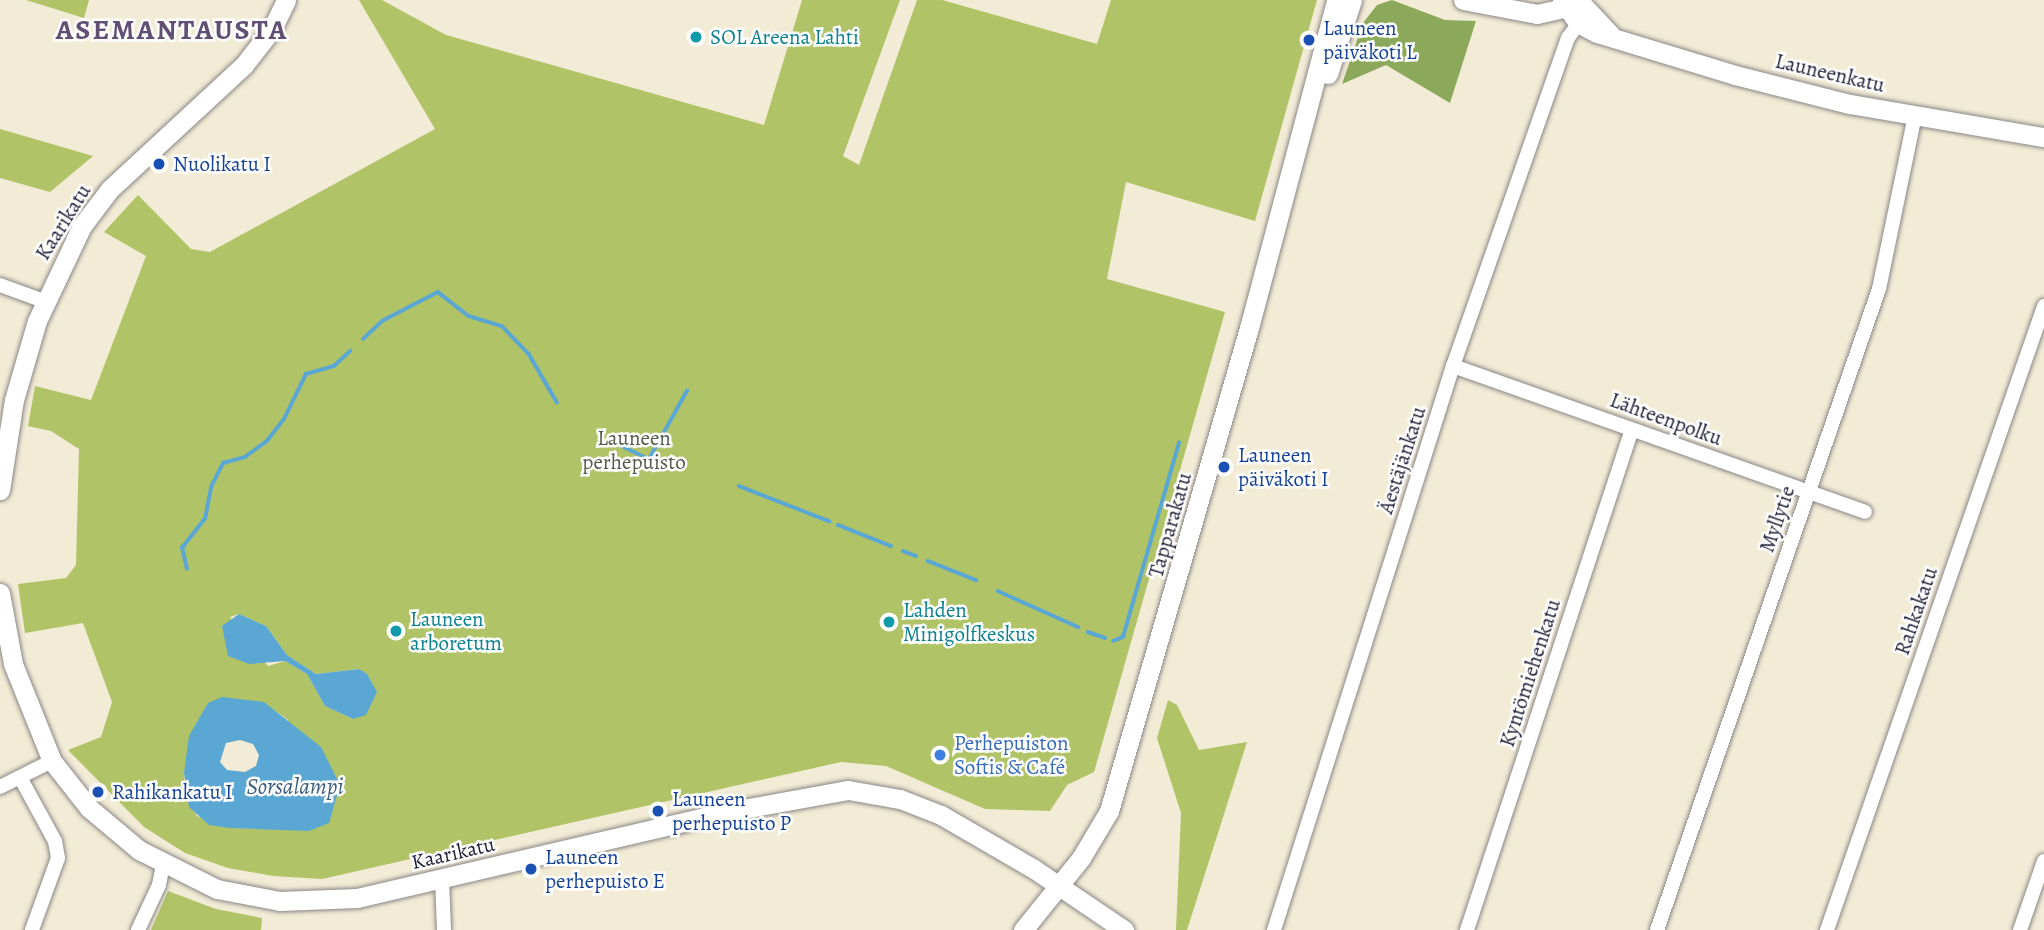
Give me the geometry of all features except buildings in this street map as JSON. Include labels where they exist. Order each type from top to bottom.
[{"type":"street","name":"Kaarikatu","points":[[0,489],[14,400],[44,301],[82,226],[110,189],[244,65],[272,29],[286,0]]},
{"type":"street","name":"Tapparakatu","points":[[1023,930],[1060,885],[1109,811],[1309,109],[1336,0]]},
{"type":"street","name":"Tapparakatu","points":[[1309,109],[1330,70],[1352,0]]},
{"type":"street","points":[[1464,0],[1515,13],[1545,14],[1573,7]]},
{"type":"street","name":"Launeenkatu","points":[[1573,7],[1611,36],[1735,75],[1915,115],[2044,137]]},
{"type":"street","name":"Äestäjänkatu","points":[[1274,930],[1453,366],[1565,46],[1573,7]]},
{"type":"street","name":"Myllytie","points":[[1657,930],[1879,289],[1915,115]]},
{"type":"street","points":[[0,285],[44,301]]},
{"type":"street","name":"Rahkakatu","points":[[1828,930],[2044,306]]},
{"type":"street","name":"Lähteenpolku","points":[[1453,366],[1865,512]]},
{"type":"street","name":"Kyntömiehenkatu","points":[[1467,930],[1632,429]]},
{"type":"street","name":"Kaarikatu","points":[[0,593],[13,664],[52,761],[89,808],[139,850],[217,889],[280,901],[357,898],[819,792],[848,790],[920,805],[1060,885],[1124,930]]},
{"type":"street","points":[[0,787],[21,779],[52,761]]},
{"type":"street","points":[[21,779],[55,841],[58,858],[32,930]]},
{"type":"street","points":[[2020,930],[2044,861]]},
{"type":"street","points":[[138,930],[159,885],[163,864]]},
{"type":"street","points":[[442,878],[444,930]]},
{"type":"green space","points":[[26,0],[89,0],[84,18]]},
{"type":"green space","name":"Launeen perhepuisto","points":[[359,0],[382,0],[446,35],[764,125],[802,0],[900,0],[843,156],[859,165],[917,0],[942,0],[1097,44],[1111,0],[1317,0],[1255,221],[1126,182],[1107,279],[1225,312],[1094,772],[1067,785],[1050,811],[985,809],[886,766],[841,762],[322,879],[273,876],[228,868],[185,853],[144,827],[68,750],[101,737],[112,702],[83,623],[25,633],[18,584],[66,578],[76,565],[79,449],[51,431],[28,426],[35,386],[91,400],[146,256],[104,232],[138,195],[191,249],[210,252],[435,129]],"holes":[[[239,614],[266,626],[287,655],[316,674],[358,669],[353,719],[325,706],[307,674],[285,661],[268,666],[230,617]],[[263,702],[288,720],[286,829],[230,828],[197,816],[186,798],[184,773],[194,727]]]},
{"type":"green space","points":[[1392,0],[1445,20],[1476,21],[1450,103],[1386,65],[1342,84],[1363,23],[1377,5]]},
{"type":"green space","points":[[0,129],[93,156],[50,192],[0,178]]},
{"type":"green space","points":[[1168,700],[1177,705],[1199,750],[1247,742],[1187,930],[1176,930],[1181,813],[1157,738]]},
{"type":"green space","points":[[168,891],[216,909],[262,918],[261,930],[151,930]]},
{"type":"water","points":[[239,614],[266,626],[287,655],[316,674],[359,669],[367,674],[377,692],[366,715],[353,719],[325,706],[307,674],[285,661],[249,664],[228,656],[222,626]]},
{"type":"water","name":"Sorsalampi","points":[[222,697],[264,702],[321,747],[340,785],[329,823],[309,831],[230,828],[209,825],[189,807],[184,773],[189,736],[208,703]],"holes":[[[240,740],[253,744],[259,755],[256,766],[245,772],[227,770],[220,762],[226,743]]]},
{"type":"waterway","points":[[363,339],[382,321],[438,292],[469,316],[502,326],[529,354],[557,402]]},
{"type":"waterway","points":[[187,569],[182,548],[205,519],[211,487],[223,463],[245,457],[266,442],[284,419],[306,374],[334,366],[350,351]]},
{"type":"waterway","points":[[649,459],[687,391]]},
{"type":"waterway","points":[[1113,641],[1123,637],[1179,443]]},
{"type":"waterway","points":[[622,446],[651,460]]},
{"type":"waterway","points":[[739,486],[829,521]]},
{"type":"waterway","points":[[838,525],[891,546]]},
{"type":"waterway","points":[[903,551],[916,556]]},
{"type":"waterway","points":[[928,561],[976,580]]},
{"type":"waterway","points":[[998,591],[1078,627]]},
{"type":"waterway","points":[[1088,632],[1105,638]]},
{"type":"place","name":"SOL Areena Lahti","points":[[696,37]]},
{"type":"place","name":"Launeen päiväkoti L","points":[[1309,40]]},
{"type":"place","name":"Nuolikatu I","points":[[159,164]]},
{"type":"place","name":"Launeen päiväkoti I","points":[[1224,467]]},
{"type":"place","name":"Lahden Minigolfkeskus","points":[[889,622]]},
{"type":"place","name":"Launeen arboretum","points":[[396,631]]},
{"type":"place","name":"Perhepuiston Softis & Café","points":[[940,755]]},
{"type":"place","name":"Rahikankatu I","points":[[98,792]]},
{"type":"place","name":"Launeen perhepuisto P","points":[[658,811]]},
{"type":"place","name":"Launeen perhepuisto E","points":[[531,869]]},
{"type":"district","name":"ASEMANTAUSTA","points":[[172,30]]}]
